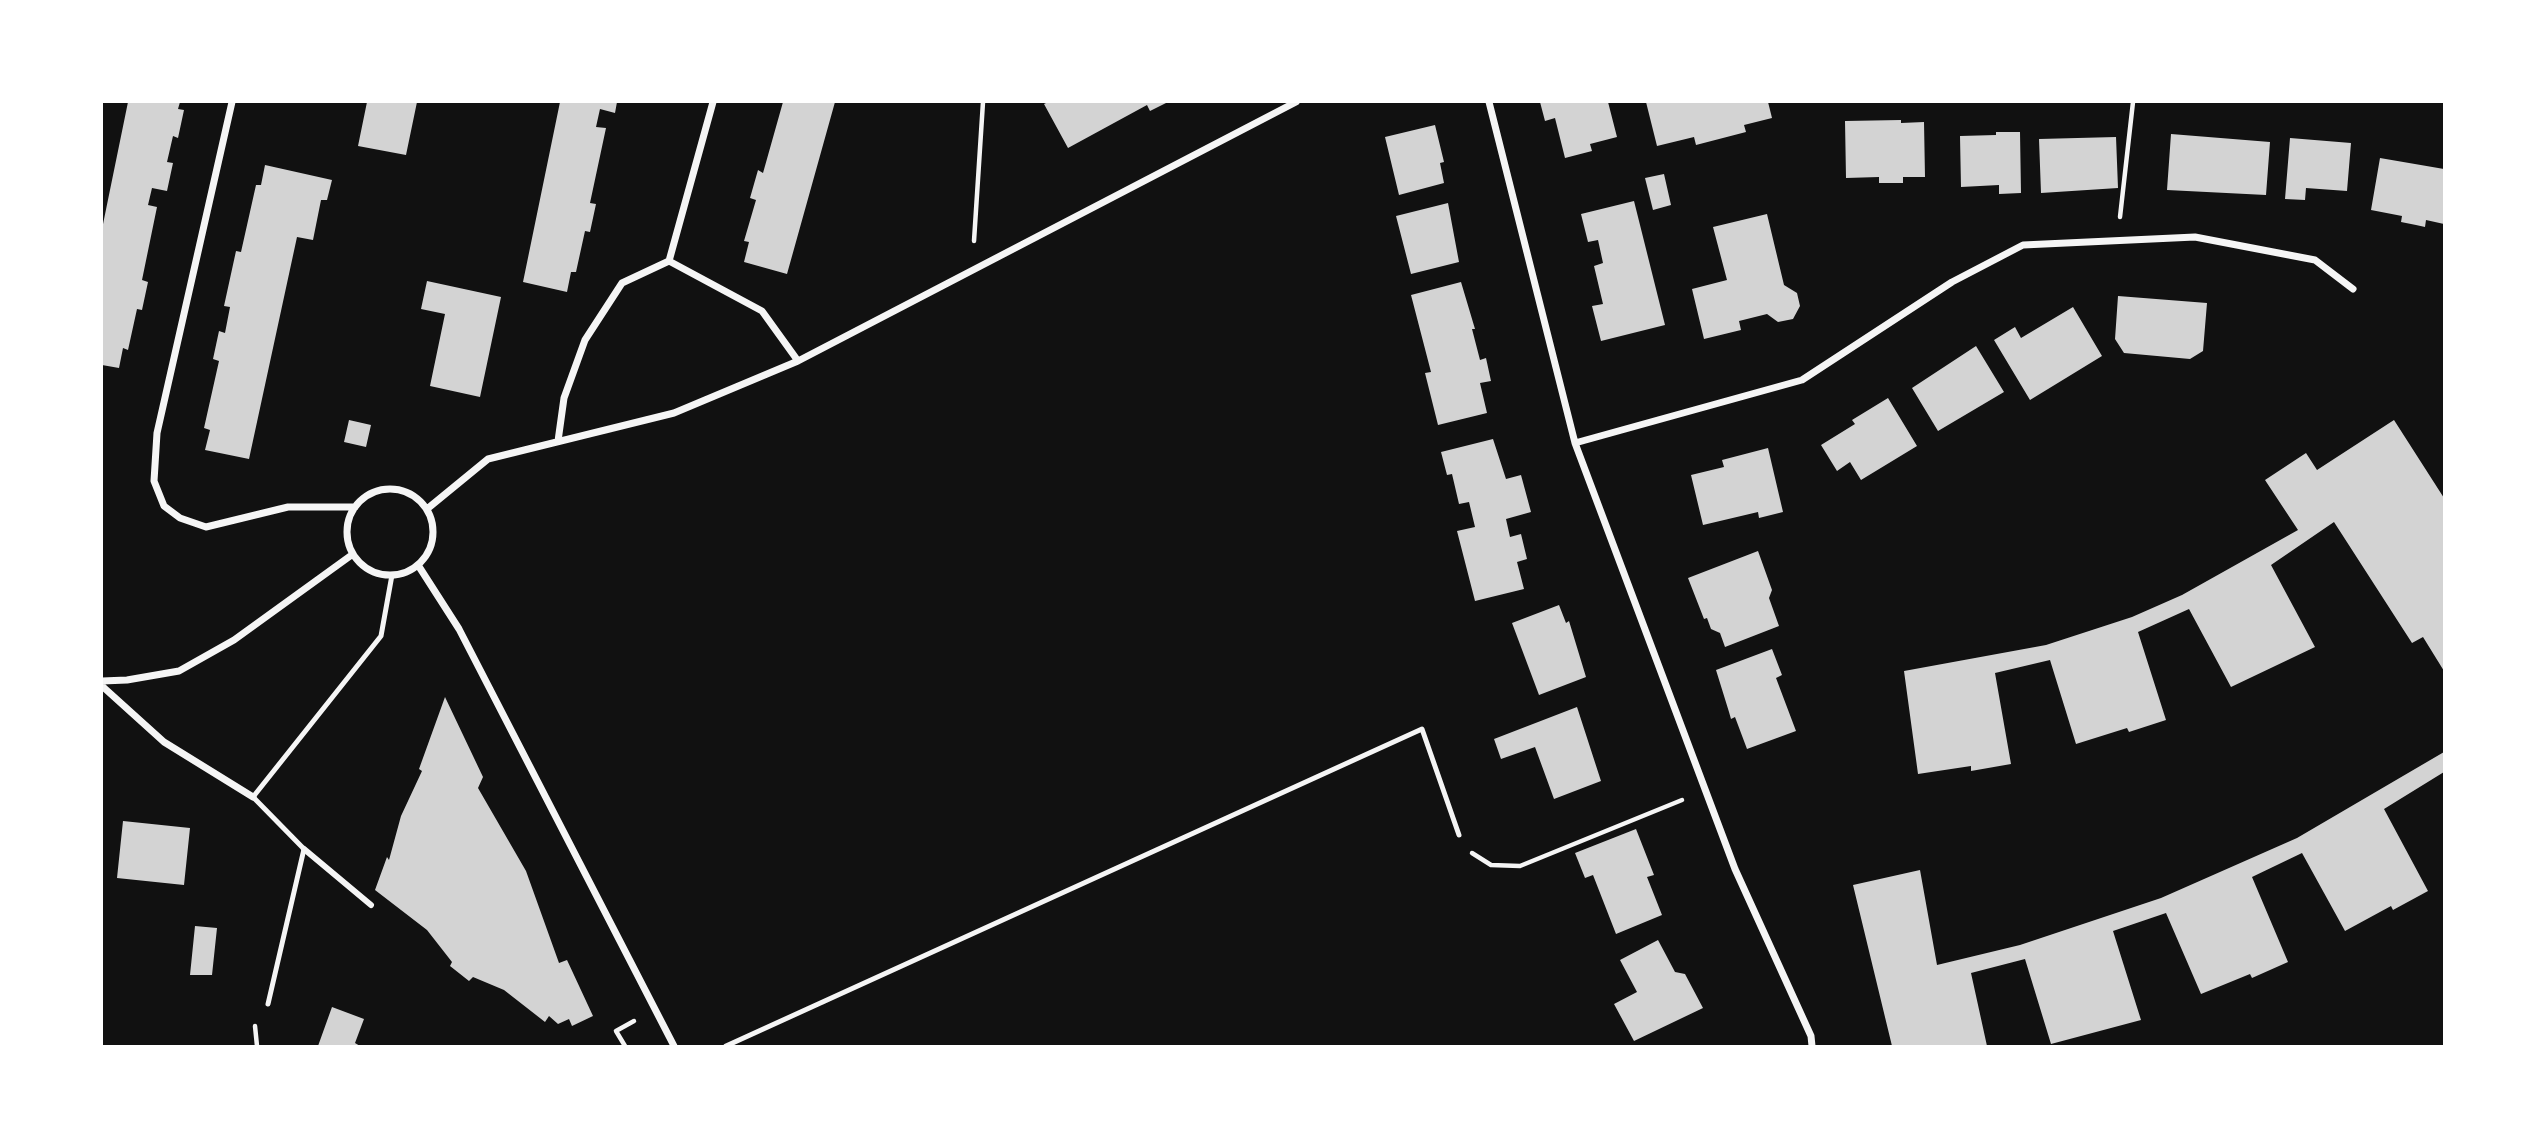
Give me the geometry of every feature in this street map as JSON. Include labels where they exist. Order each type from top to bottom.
[{"type":"street","points":[[232,102],[157,433],[154,481],[164,506],[180,518],[206,527],[288,507],[355,507]]},
{"type":"street","points":[[558,441],[564,398],[585,340],[622,283],[668,261],[713,102]]},
{"type":"street","points":[[427,509],[488,459],[674,413],[798,361],[1296,102]]},
{"type":"street","points":[[1489,102],[1575,443],[1735,869],[1811,1036],[1812,1046]]},
{"type":"street","points":[[1575,443],[1802,380],[1952,282],[2023,245],[2195,237],[2315,260],[2353,289]]},
{"type":"street","points":[[668,261],[762,312],[798,361]]},
{"type":"street","points":[[390,489],[406,492],[427,509],[433,537],[428,554],[418,565],[392,575],[377,573],[361,564],[352,554],[348,529],[355,507],[375,492],[390,489]]},
{"type":"street","points":[[102,684],[179,671],[234,640],[352,554]]},
{"type":"street","points":[[418,565],[459,629],[674,1046]]},
{"type":"street","points":[[102,684],[164,742],[253,797]]},
{"type":"street","points":[[304,849],[372,905]]},
{"type":"lane","points":[[268,1004],[304,849],[253,797],[380,636],[392,575]]},
{"type":"lane","points":[[726,1046],[1422,730],[1459,835]]},
{"type":"path","points":[[972,270],[983,102]]},
{"type":"path","points":[[2117,239],[2133,102]]},
{"type":"path","points":[[1459,835],[1473,853],[1491,865],[1520,866],[1705,791]]},
{"type":"building","points":[[128,102],[180,102],[178,109],[184,110],[178,138],[173,136],[167,162],[173,163],[167,191],[152,188],[148,205],[157,207],[142,280],[148,282],[142,310],[137,309],[128,350],[123,348],[119,368],[102,365],[102,229]]},
{"type":"building","points":[[367,102],[417,102],[406,155],[358,146]]},
{"type":"building","points":[[560,102],[617,102],[615,113],[600,109],[596,127],[606,128],[590,203],[596,204],[590,232],[585,231],[576,272],[571,272],[567,292],[523,282]]},
{"type":"building","points":[[783,102],[835,102],[787,274],[744,262],[749,242],[744,241],[756,200],[750,198],[758,170],[763,173]]},
{"type":"building","points":[[1168,102],[1150,111],[1147,105],[1068,148],[1044,104]]},
{"type":"building","points":[[1540,102],[1608,102],[1617,137],[1590,144],[1592,151],[1565,158],[1555,118],[1545,121]]},
{"type":"building","points":[[1646,102],[1768,102],[1772,118],[1744,125],[1746,132],[1696,145],[1694,137],[1657,146]]},
{"type":"building","points":[[1901,120],[1901,123],[1924,122],[1925,177],[1903,177],[1903,183],[1879,183],[1879,177],[1846,178],[1845,121]]},
{"type":"building","points":[[1435,125],[1444,162],[1440,163],[1444,183],[1399,195],[1385,137]]},
{"type":"building","points":[[1996,132],[2020,132],[2021,193],[1999,194],[1999,185],[1961,187],[1960,136],[1996,135]]},
{"type":"building","points":[[2171,134],[2270,142],[2266,195],[2167,190]]},
{"type":"building","points":[[2116,137],[2118,188],[2041,193],[2039,139]]},
{"type":"building","points":[[2290,138],[2351,143],[2347,191],[2306,188],[2305,200],[2285,199]]},
{"type":"building","points":[[2380,158],[2444,169],[2444,224],[2426,220],[2425,227],[2401,222],[2402,216],[2371,210]]},
{"type":"building","points":[[265,165],[332,180],[327,200],[321,200],[313,240],[297,237],[249,459],[205,450],[210,430],[204,428],[219,361],[213,359],[219,331],[225,333],[230,307],[224,306],[236,251],[241,252],[256,185],[261,185]]},
{"type":"building","points":[[1664,174],[1671,205],[1653,210],[1645,178]]},
{"type":"building","points":[[1634,201],[1665,325],[1601,341],[1592,306],[1603,304],[1594,266],[1603,263],[1598,240],[1588,242],[1581,214]]},
{"type":"building","points":[[1448,203],[1459,262],[1411,274],[1396,216]]},
{"type":"building","points":[[1767,214],[1784,285],[1797,293],[1800,306],[1793,319],[1778,322],[1767,314],[1739,321],[1741,330],[1704,339],[1692,289],[1727,280],[1713,227]]},
{"type":"building","points":[[427,281],[501,297],[480,397],[430,386],[445,314],[421,309]]},
{"type":"building","points":[[1461,282],[1475,329],[1472,329],[1480,360],[1486,358],[1491,381],[1480,383],[1487,413],[1438,425],[1425,373],[1431,372],[1411,295]]},
{"type":"building","points":[[2118,296],[2207,303],[2203,351],[2190,359],[2124,353],[2115,339]]},
{"type":"building","points":[[2073,307],[2102,356],[2030,400],[1994,340],[2015,327],[2021,338]]},
{"type":"building","points":[[1976,346],[2004,392],[1938,431],[1912,388]]},
{"type":"building","points":[[1888,398],[1917,446],[1861,480],[1850,462],[1837,471],[1821,445],[1855,424],[1852,420]]},
{"type":"building","points":[[349,420],[371,425],[366,447],[344,442]]},
{"type":"building","points":[[2394,420],[2444,498],[2444,671],[2423,637],[2412,643],[2334,522],[2271,565],[2315,647],[2231,687],[2189,609],[2138,632],[2166,720],[2129,732],[2127,728],[2076,744],[2050,660],[1995,673],[2011,764],[1971,771],[1971,766],[1918,774],[1904,671],[2046,645],[2132,617],[2182,595],[2298,530],[2265,480],[2306,453],[2317,470]]},
{"type":"building","points":[[1493,439],[1506,479],[1521,475],[1531,512],[1506,519],[1510,537],[1521,534],[1527,559],[1517,562],[1524,589],[1475,601],[1457,531],[1475,527],[1469,502],[1459,504],[1452,474],[1447,475],[1441,452]]},
{"type":"building","points":[[1768,448],[1783,512],[1759,518],[1758,512],[1703,525],[1691,475],[1724,467],[1722,460]]},
{"type":"building","points":[[1758,551],[1772,590],[1769,598],[1779,626],[1725,647],[1720,633],[1711,629],[1707,618],[1704,619],[1688,578]]},
{"type":"building","points":[[1559,605],[1566,623],[1569,621],[1586,677],[1539,695],[1512,623]]},
{"type":"building","points":[[1772,649],[1782,675],[1776,678],[1796,731],[1747,749],[1735,717],[1731,719],[1716,670]]},
{"type":"building","points":[[445,697],[483,777],[478,788],[526,871],[559,963],[567,960],[593,1016],[572,1026],[569,1019],[558,1024],[549,1016],[545,1022],[504,990],[473,977],[469,981],[450,966],[452,962],[427,930],[375,890],[387,857],[389,860],[401,816],[422,771],[419,769]]},
{"type":"building","points":[[1577,707],[1601,781],[1554,799],[1535,747],[1501,759],[1494,739]]},
{"type":"building","points":[[2444,752],[2444,772],[2384,809],[2428,891],[2393,910],[2391,906],[2345,931],[2302,853],[2252,877],[2288,962],[2252,978],[2250,974],[2201,994],[2166,913],[2113,931],[2141,1020],[2051,1044],[2025,959],[1971,973],[1987,1046],[1892,1046],[1853,885],[1920,870],[1937,965],[2020,945],[2161,898],[2297,838]]},
{"type":"building","points":[[123,821],[190,828],[184,885],[117,878]]},
{"type":"building","points":[[1636,829],[1654,875],[1647,877],[1662,915],[1616,934],[1593,875],[1585,878],[1575,853]]},
{"type":"building","points":[[195,926],[217,928],[212,975],[190,975]]},
{"type":"building","points":[[1658,940],[1675,972],[1685,974],[1703,1008],[1634,1041],[1614,1004],[1637,992],[1620,960]]},
{"type":"building","points":[[332,1007],[364,1019],[355,1043],[360,1046],[318,1046]]}]
